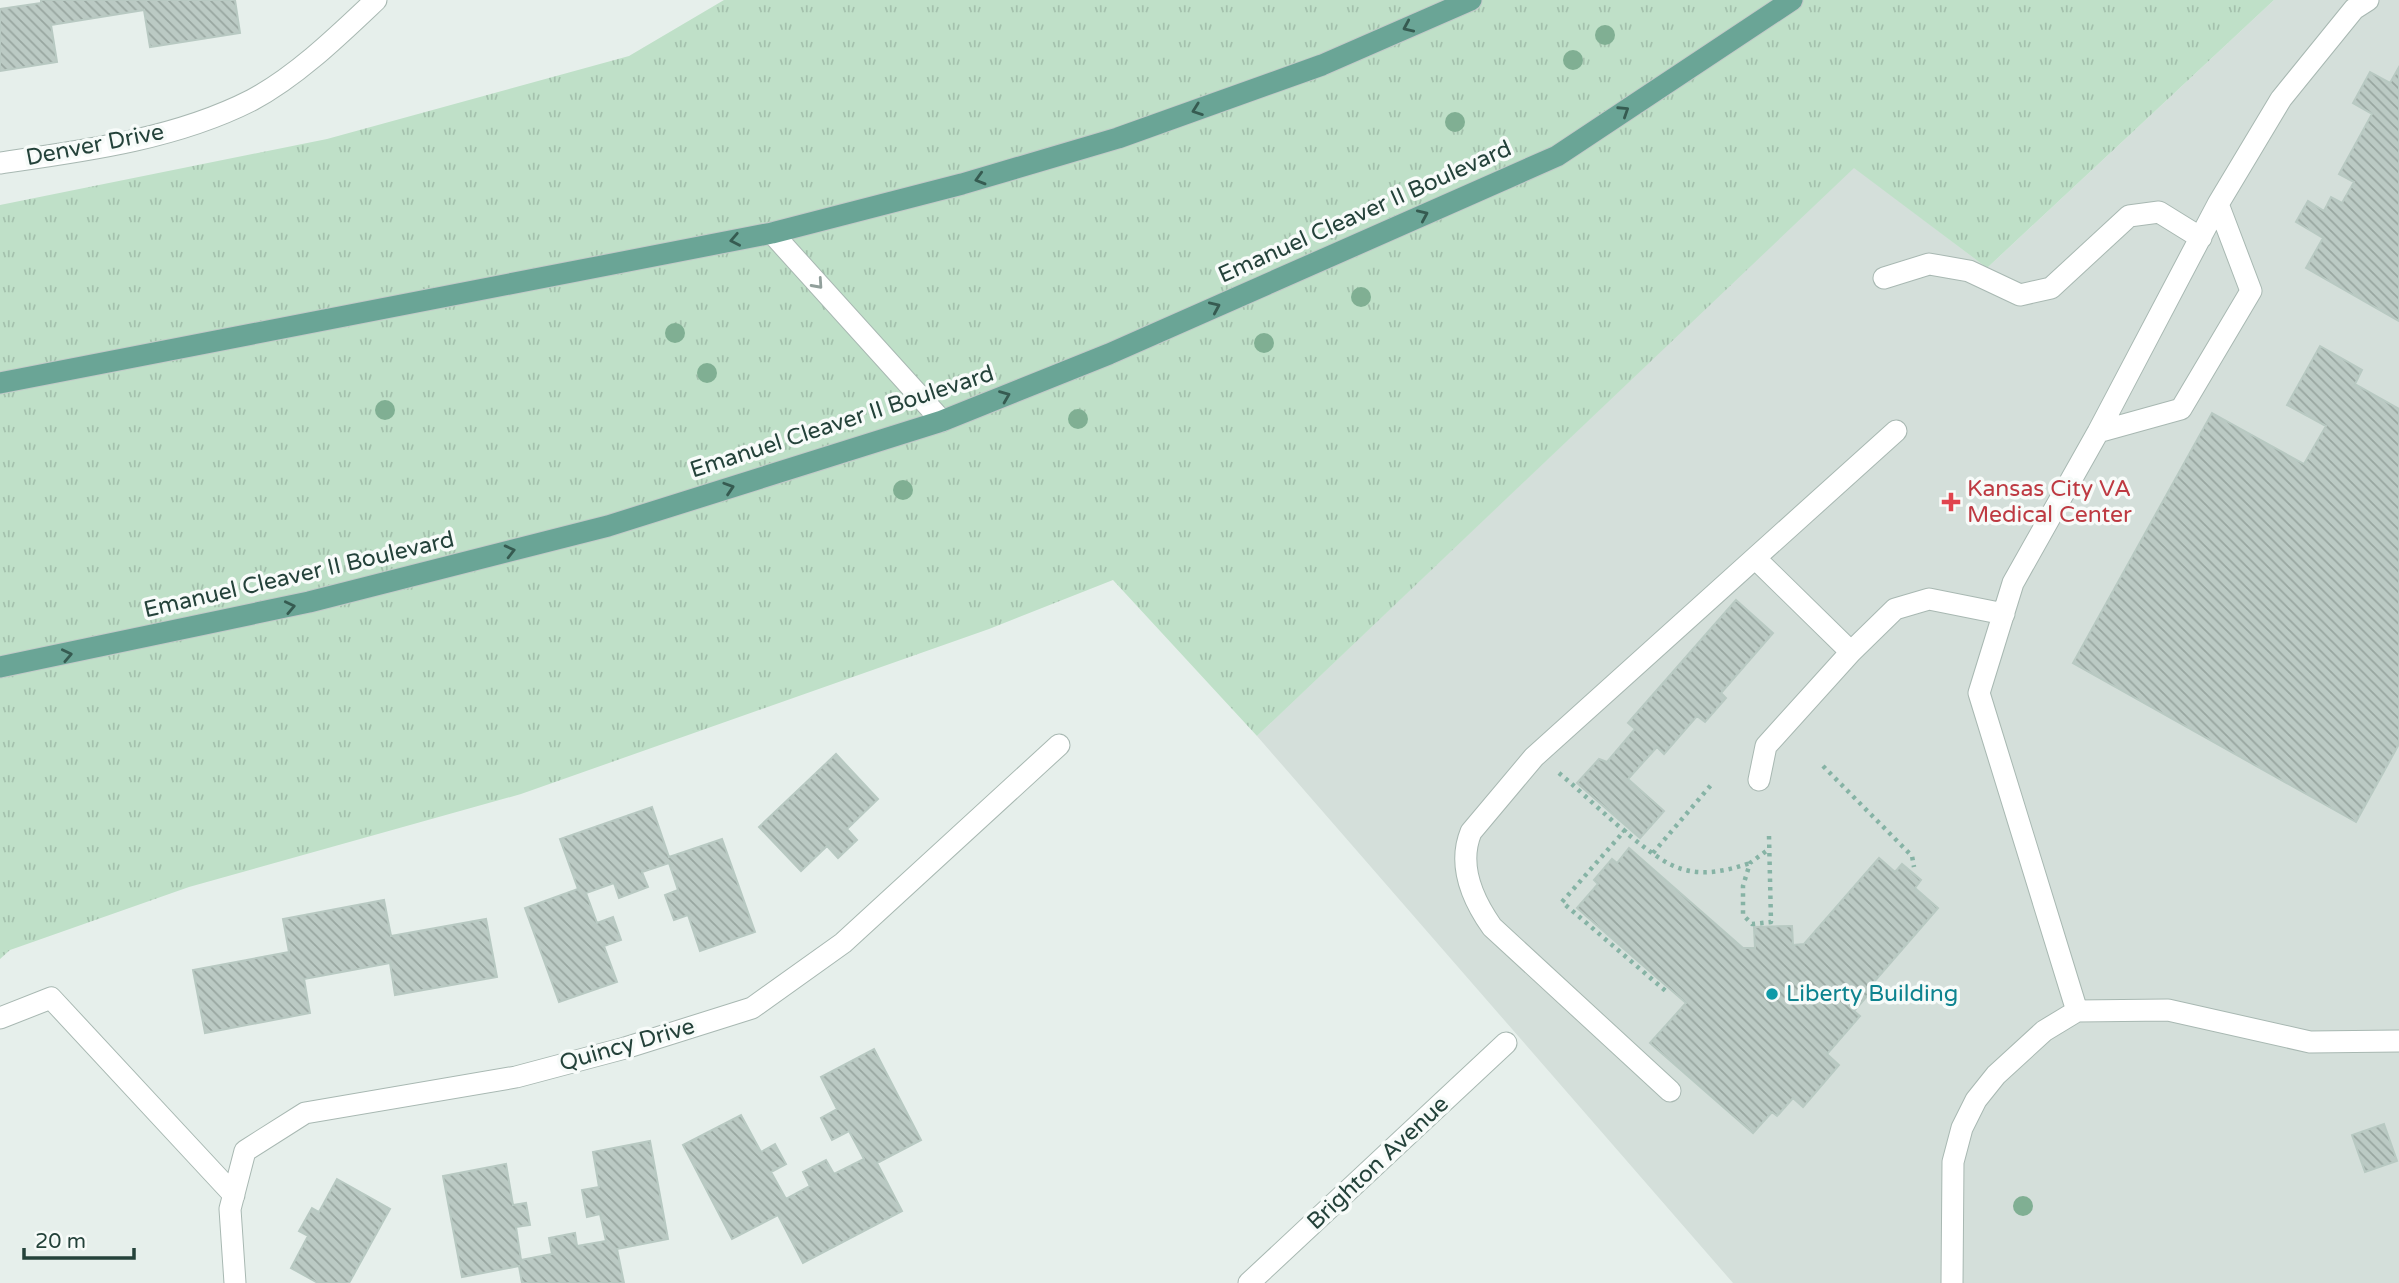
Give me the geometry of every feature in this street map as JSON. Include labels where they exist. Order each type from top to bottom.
[{"type":"main road","points":[[0,383],[772,233],[962,184],[1118,138],[1322,65],[1471,0]]},
{"type":"main road","name":"Emanuel Cleaver II Boulevard","points":[[0,667],[309,602],[608,526],[942,421],[1109,354],[1557,156],[1792,0]]},
{"type":"street","name":"Denver Drive","points":[[0,163],[191,127],[253,99],[282,80],[376,0]]},
{"type":"street","points":[[2077,1011],[1979,693],[2013,583],[2098,432],[2218,204],[2281,99],[2354,9],[2368,0]]},
{"type":"street","points":[[2098,432],[2181,409],[2251,291],[2218,204]]},
{"type":"street","points":[[1884,278],[1929,264],[1969,271],[2020,295],[2051,288],[2129,216],[2158,212],[2201,238]]},
{"type":"street","points":[[772,233],[942,421]]},
{"type":"street","points":[[1670,1091],[1493,927],[1474,901],[1465,847],[1471,832],[1534,757],[1896,431]]},
{"type":"street","points":[[1755,558],[1851,652]]},
{"type":"street","points":[[1759,780],[1766,747],[1851,652],[1895,609],[1912,602],[1941,600],[2004,614]]},
{"type":"street","name":"Quincy Drive","points":[[235,1283],[230,1209],[245,1151],[305,1113],[516,1077],[625,1048],[752,1008],[843,943],[1059,746]]},
{"type":"street","points":[[0,1018],[51,998],[234,1195]]},
{"type":"street","points":[[1952,1283],[1953,1162],[1962,1128],[1976,1100],[1996,1074],[2044,1031],[2077,1011],[2168,1010],[2310,1042],[2399,1041]]},
{"type":"street","name":"Brighton Avenue","points":[[1249,1283],[1506,1043]]},
{"type":"path","points":[[1549,765],[1653,853],[1677,867],[1693,871],[1729,871],[1750,863],[1769,849]]},
{"type":"path","points":[[1823,766],[1912,856],[1914,867]]},
{"type":"path","points":[[1653,853],[1711,785]]},
{"type":"path","points":[[1626,830],[1562,902],[1668,993]]},
{"type":"path","points":[[1750,863],[1743,886],[1743,915],[1752,924],[1771,922],[1769,836]]},
{"type":"shaded area","name":"Kansas City VA Medical Center","points":[[2274,0],[2399,0],[2399,1283],[1733,1283],[1257,736],[1854,167],[1987,268]]},
{"type":"green space","points":[[724,0],[2274,0],[1987,268],[1854,168],[1257,736],[1113,580],[989,629],[521,794],[189,887],[10,950],[0,959],[0,205],[327,139],[629,56]]},
{"type":"building","points":[[41,0],[235,0],[240,33],[150,47],[144,10],[51,25],[57,62],[0,71],[0,9],[41,3]]},
{"type":"building","points":[[2399,67],[2399,321],[2306,268],[2323,238],[2296,222],[2308,201],[2324,211],[2331,197],[2342,203],[2354,182],[2339,174],[2372,114],[2353,103],[2370,72],[2390,83]]},
{"type":"building","points":[[2320,346],[2362,370],[2355,384],[2399,409],[2399,744],[2356,822],[2073,663],[2212,413],[2304,464],[2326,426],[2287,405]]},
{"type":"building","points":[[1736,600],[1773,633],[1721,693],[1726,698],[1705,722],[1697,716],[1664,754],[1657,747],[1628,779],[1664,811],[1640,838],[1577,783],[1599,759],[1607,762],[1635,729],[1628,723]]},
{"type":"building","points":[[836,754],[878,799],[847,829],[857,840],[838,858],[827,846],[801,871],[759,827]]},
{"type":"building","points":[[652,807],[669,857],[722,839],[755,932],[700,951],[688,915],[674,920],[665,895],[678,890],[669,863],[642,872],[648,887],[619,898],[614,883],[586,893],[597,923],[613,917],[621,940],[604,946],[617,982],[559,1002],[525,908],[578,889],[560,839]]},
{"type":"building","name":"Liberty Building","points":[[1629,848],[1743,948],[1755,948],[1754,927],[1792,926],[1793,945],[1804,944],[1879,858],[1895,872],[1902,864],[1921,880],[1915,888],[1938,908],[1873,983],[1876,986],[1854,1011],[1860,1016],[1827,1054],[1839,1065],[1803,1107],[1793,1098],[1777,1116],[1772,1112],[1753,1133],[1650,1043],[1686,1003],[1577,908],[1598,884],[1594,880],[1612,859],[1617,863]]},
{"type":"building","points":[[384,900],[391,936],[486,919],[497,977],[395,995],[390,963],[304,979],[310,1013],[205,1033],[193,970],[289,952],[283,919]]},
{"type":"building","points":[[874,1049],[921,1140],[877,1163],[902,1211],[803,1263],[778,1215],[732,1239],[683,1145],[741,1115],[761,1152],[775,1144],[786,1164],[771,1172],[786,1199],[810,1186],[803,1172],[826,1160],[834,1174],[864,1159],[849,1131],[832,1140],[821,1118],[837,1109],[821,1077]]},
{"type":"building","points":[[2384,1124],[2397,1161],[2365,1172],[2352,1135]]},
{"type":"building","points":[[650,1141],[668,1239],[617,1249],[624,1283],[522,1283],[519,1266],[462,1277],[443,1176],[506,1164],[513,1205],[526,1203],[530,1225],[516,1227],[521,1260],[552,1254],[549,1238],[575,1233],[577,1246],[606,1241],[600,1214],[587,1217],[582,1190],[599,1187],[593,1152]]},
{"type":"building","points":[[337,1179],[390,1209],[349,1283],[318,1283],[291,1268],[308,1236],[299,1231],[312,1208],[319,1212]]},
{"type":"place","name":"Kansas City VA Medical Center","points":[[1951,502]]},
{"type":"place","name":"Liberty Building","points":[[1772,994]]}]
